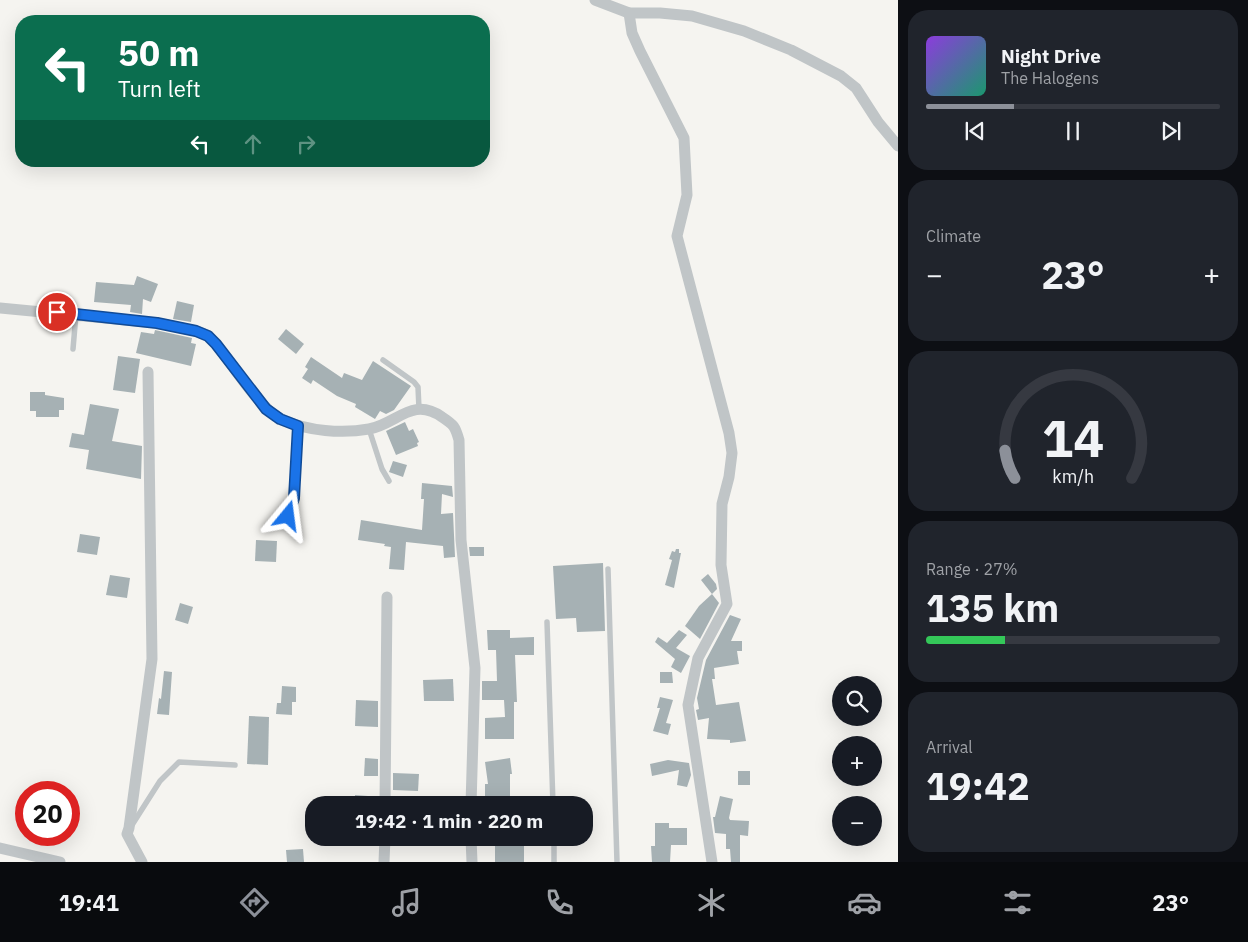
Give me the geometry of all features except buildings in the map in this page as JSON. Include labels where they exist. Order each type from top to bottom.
[{"type":"street","points":[[595,0],[629,13],[660,12],[692,16],[744,31],[791,50],[841,76],[856,88],[878,122],[898,146]]},
{"type":"street","points":[[629,13],[632,33],[684,138],[686,195],[677,236],[729,433],[732,453],[729,477],[722,504],[721,565],[727,604],[698,658],[688,706],[712,862]]},
{"type":"street","points":[[0,308],[157,323],[196,331],[208,336],[216,344],[266,409],[280,419],[298,426],[345,432],[369,429],[415,409],[436,413],[455,426],[459,440],[461,540],[475,668],[471,796]]},
{"type":"street","points":[[142,862],[127,834],[130,828],[152,659],[148,372]]},
{"type":"street","points":[[385,796],[388,597]]},
{"type":"street","points":[[384,862],[385,846]]},
{"type":"street","points":[[471,846],[472,862]]},
{"type":"street","points":[[0,848],[60,862]]},
{"type":"lane","points":[[74,349],[76,314]]},
{"type":"lane","points":[[383,360],[414,382],[418,387],[419,409]]},
{"type":"lane","points":[[283,526],[294,498],[298,426]]},
{"type":"lane","points":[[369,429],[382,469],[389,481]]},
{"type":"lane","points":[[608,569],[617,862]]},
{"type":"lane","points":[[547,622],[553,796]]},
{"type":"lane","points":[[127,834],[160,781],[179,762],[235,765]]},
{"type":"lane","points":[[554,846],[554,862]]},
{"type":"route","points":[[57,312],[157,323],[196,331],[208,336],[266,409],[280,419],[298,426],[294,498],[288,516]]}]
